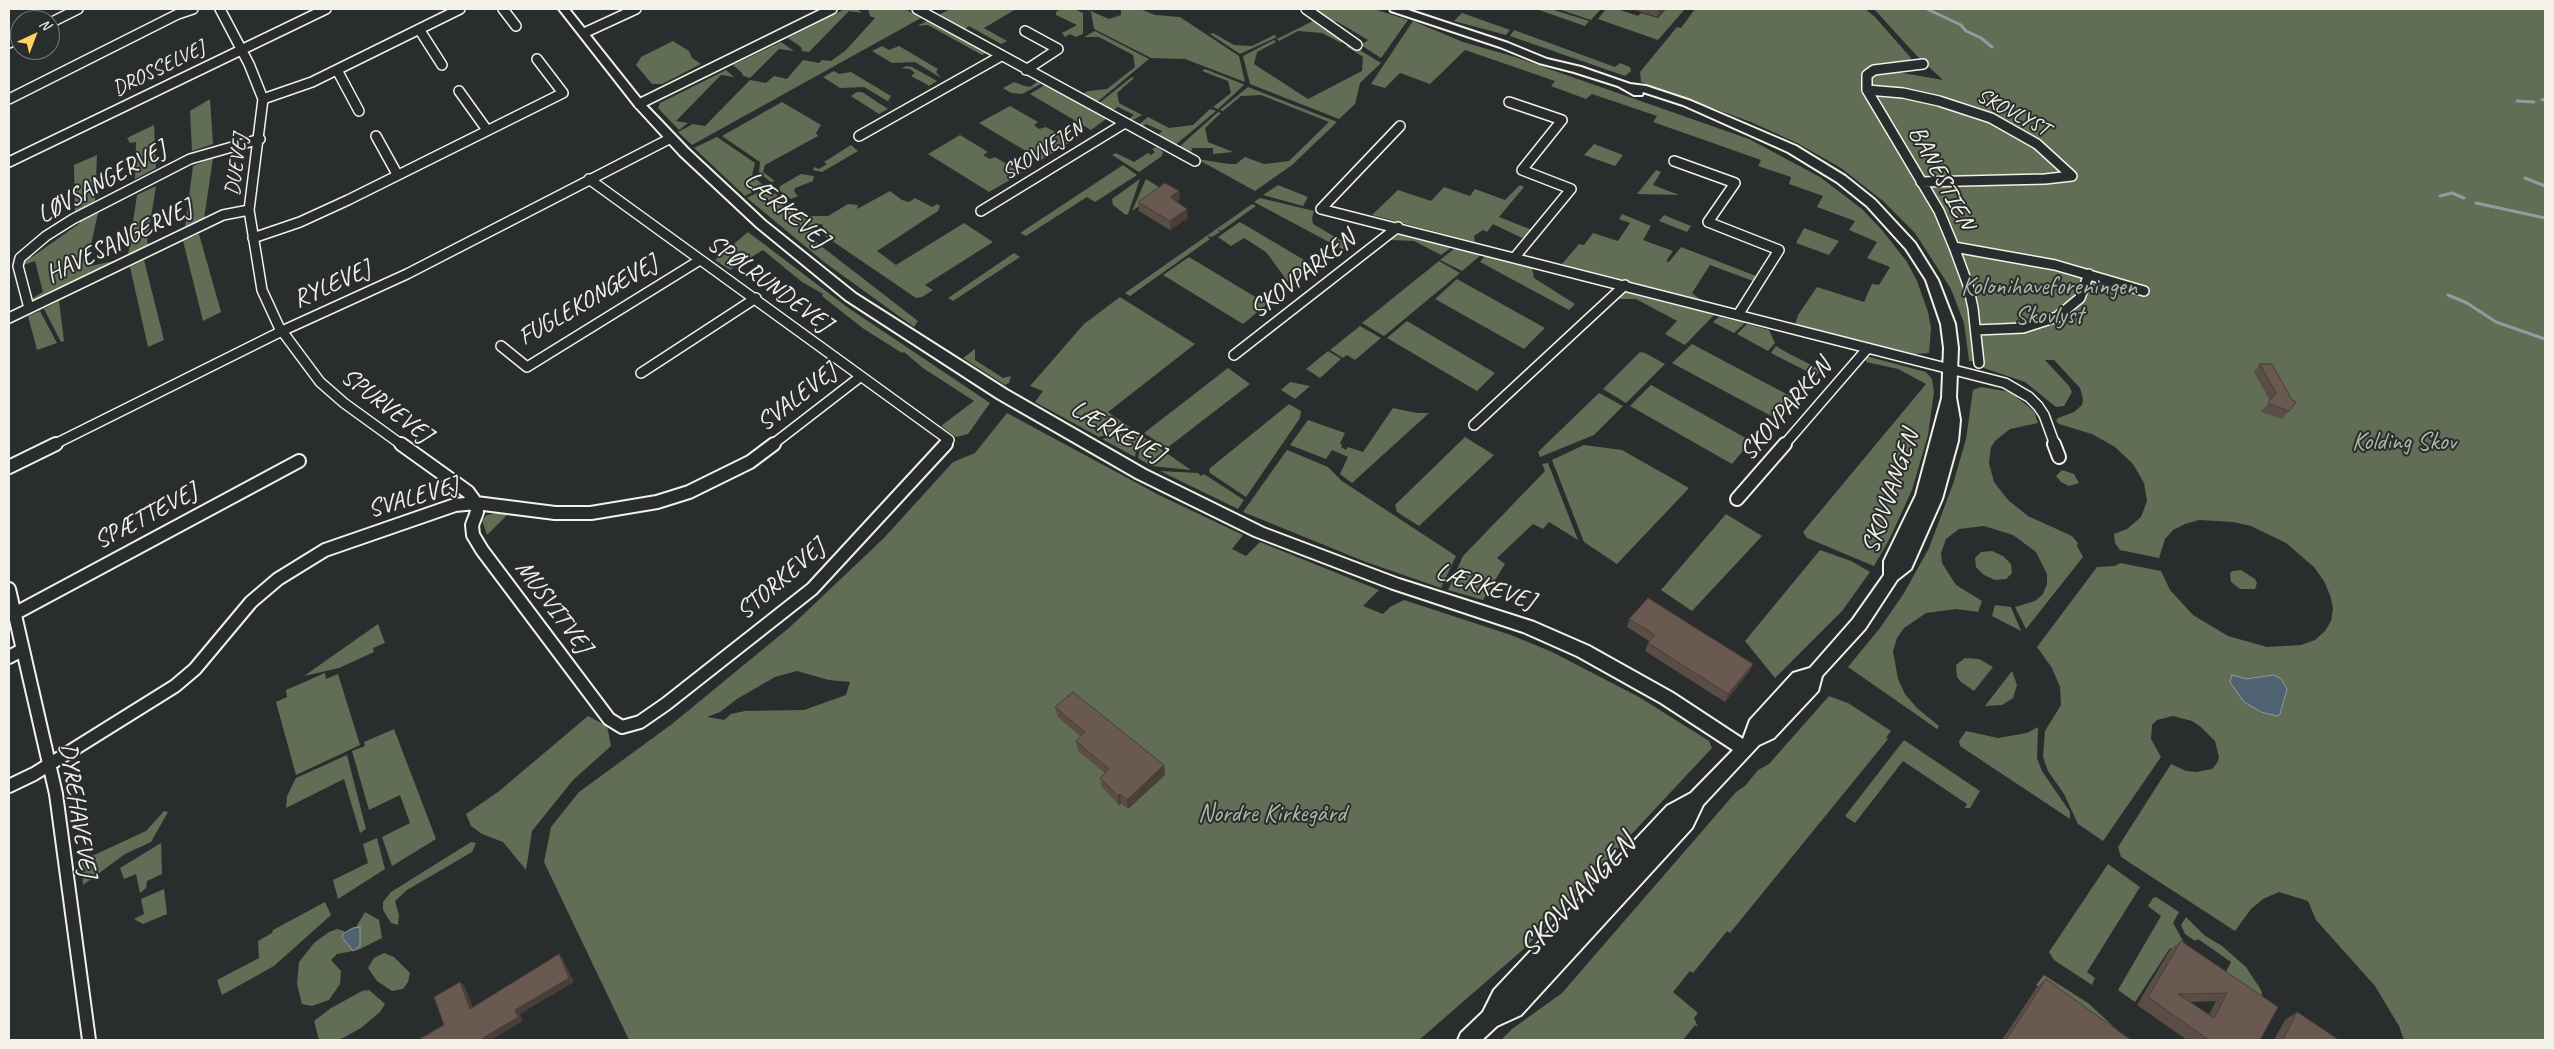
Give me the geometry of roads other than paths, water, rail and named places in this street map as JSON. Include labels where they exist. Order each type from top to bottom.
[{"type":"street","points":[[60,18],[78,9]]},
{"type":"street","points":[[9,99],[178,14],[193,9]]},
{"type":"street","name":"DUEVEJ","points":[[220,9],[241,48],[263,99],[260,140],[249,210],[262,290],[282,331]]},
{"type":"street","name":"DROSSELVEJ","points":[[9,162],[241,48],[326,9]]},
{"type":"street","points":[[263,99],[297,88],[337,70],[460,9]]},
{"type":"street","points":[[504,9],[516,26]]},
{"type":"street","name":"LÆRKEVEJ","points":[[564,9],[638,104],[761,224],[851,296],[1002,394],[1086,444],[1184,497],[1259,532],[1395,584],[1528,627],[1583,651],[1749,744]]},
{"type":"street","points":[[584,33],[636,9]]},
{"type":"street","points":[[638,104],[832,9]]},
{"type":"street","name":"SKOVVEJEN","points":[[917,9],[1026,70],[1195,160]]},
{"type":"street","points":[[1306,9],[1357,45]]},
{"type":"street","name":"SKOVVANGEN","points":[[1395,9],[1504,45],[1557,66],[1577,69],[1630,87],[1638,93],[1748,130],[1817,163],[1857,191],[1896,228],[1922,262],[1941,301],[1951,348],[1949,397],[1953,420],[1951,441],[1935,499],[1906,565],[1892,576],[1859,624],[1815,673],[1812,686],[1795,706],[1768,733],[1749,744],[1697,799],[1686,822],[1514,1008],[1490,1020],[1468,1040]]},
{"type":"street","points":[[419,29],[442,65]]},
{"type":"street","points":[[1025,32],[1058,49],[1026,70]]},
{"type":"street","points":[[859,136],[1001,56]]},
{"type":"street","points":[[253,238],[300,222],[563,93],[537,59]]},
{"type":"street","points":[[1867,90],[1867,75],[1874,70],[1892,66],[1923,64]]},
{"type":"street","points":[[337,70],[360,111]]},
{"type":"street","name":"BANESTIEN","points":[[1867,90],[1939,211],[1954,247],[1968,285],[1976,330],[1979,363]]},
{"type":"street","name":"SKOVLYST","points":[[1867,90],[1903,93],[1939,100],[1991,118],[2037,144],[2072,176],[2045,179],[1922,182]]},
{"type":"street","points":[[459,91],[486,130]]},
{"type":"street","points":[[1509,102],[1562,120],[1522,170],[1571,189],[1515,257]]},
{"type":"street","name":"SKOVVEJEN","points":[[981,211],[1125,123]]},
{"type":"street","name":"SKOVPARKEN","points":[[1400,126],[1321,209],[1624,285],[1951,371],[2005,383],[2029,397],[2044,415],[2059,457]]},
{"type":"street","points":[[376,136],[397,174]]},
{"type":"street","name":"RYLEVEJ","points":[[9,467],[282,331],[407,274],[671,138]]},
{"type":"street","name":"LØVSANGERVEJ","points":[[29,308],[18,266],[20,258],[46,236],[74,219],[190,160],[217,150],[260,140]]},
{"type":"street","points":[[1674,161],[1735,183],[1708,222],[1779,250],[1738,315]]},
{"type":"street","name":"SPØLRUNDEVEJ","points":[[589,179],[700,260],[756,298],[860,377],[948,440]]},
{"type":"street","name":"HAVESANGERVEJ","points":[[9,318],[223,215],[249,210]]},
{"type":"street","name":"SKOVPARKEN","points":[[1234,355],[1398,228]]},
{"type":"street","points":[[1954,247],[2021,257],[2089,274],[2144,291]]},
{"type":"street","name":"FUGLEKONGEVEJ","points":[[501,346],[527,367],[700,260]]},
{"type":"street","points":[[1976,330],[2023,328],[2057,317],[2080,298],[2089,274]]},
{"type":"street","points":[[1474,425],[1624,285]]},
{"type":"street","points":[[641,373],[756,298]]},
{"type":"street","name":"SPURVEVEJ","points":[[282,331],[320,382],[344,403],[468,492],[476,503]]},
{"type":"street","name":"SKOVPARKEN","points":[[1737,500],[1867,349]]},
{"type":"street","name":"SVALEVEJ","points":[[9,786],[175,686],[195,669],[251,602],[300,563],[325,550],[455,505],[476,503],[555,513],[591,513],[628,508],[681,495],[750,462],[860,377]]},
{"type":"street","name":"STORKEVEJ","points":[[622,727],[640,722],[666,704],[812,588],[839,562],[948,440]]},
{"type":"street","name":"SPÆTTEVEJ","points":[[14,614],[299,461]]},
{"type":"street","name":"MUSVITVEJ","points":[[476,503],[477,512],[472,525],[473,535],[482,550],[609,718],[622,727]]},
{"type":"street","name":"DYREHAVEVEJ","points":[[9,591],[56,794],[89,1040]]},
{"type":"street","points":[[9,657],[22,650]]},
{"type":"water","points":[[2232,675],[2246,679],[2274,675],[2281,679],[2287,689],[2280,714],[2277,716],[2261,712],[2244,702],[2230,682]]},
{"type":"water","points":[[360,927],[360,946],[353,951],[342,937],[344,933],[353,928]]},
{"type":"waterway","points":[[1927,9],[1961,25],[1966,31],[1981,38],[1992,47]]},
{"type":"waterway","points":[[2517,101],[2534,102]]},
{"type":"waterway","points":[[2525,178],[2545,186]]},
{"type":"waterway","points":[[2440,196],[2452,193],[2464,198]]},
{"type":"waterway","points":[[2476,203],[2545,218]]},
{"type":"waterway","points":[[2448,295],[2467,303],[2496,322],[2545,339]]},
{"type":"park label","name":"Kolonihaveforeningen Skovlyst","points":[[2049,302]]},
{"type":"park label","name":"Kolding Skov","points":[[2404,442]]},
{"type":"park label","name":"Nordre Kirkegård","points":[[1272,814]]}]
